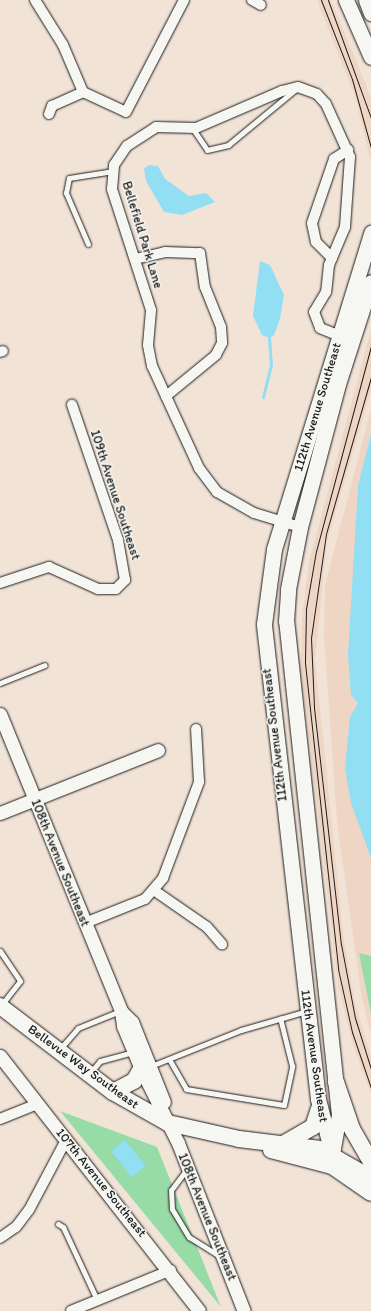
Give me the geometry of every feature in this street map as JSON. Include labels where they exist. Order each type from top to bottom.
[{"type":"main road","points":[[346,0],[371,57]]},
{"type":"main road","points":[[366,0],[371,13]]},
{"type":"main road","name":"112th Avenue Southeast","points":[[332,1160],[319,1109],[264,642],[270,572],[283,523],[371,233]]},
{"type":"main road","name":"112th Avenue Southeast","points":[[332,1160],[339,1126],[336,1082],[288,650],[288,589],[300,527],[338,384],[371,282]]},
{"type":"main road","name":"Bellevue Way Southeast","points":[[0,1006],[113,1092],[168,1123],[332,1160],[371,1193]]},
{"type":"main road","points":[[113,1092],[134,1080],[145,1068]]},
{"type":"main road","points":[[336,1082],[347,1118],[371,1162]]},
{"type":"main road","points":[[284,1143],[313,1127],[319,1109]]},
{"type":"main road","name":"Bellevue Way Southeast","points":[[239,1139],[284,1143],[332,1160],[371,1178]]},
{"type":"street","points":[[34,0],[63,45],[83,92],[126,112],[184,0]]},
{"type":"street","points":[[298,87],[311,90],[326,104],[348,150],[345,227],[332,258],[326,292],[314,316],[324,332],[340,336]]},
{"type":"street","name":"Bellefield Park Lane","points":[[298,87],[193,129],[164,127],[146,131],[127,146],[113,171],[112,189],[151,310],[149,356],[199,468],[217,492],[254,513],[300,527]]},
{"type":"street","points":[[49,114],[52,106],[83,92]]},
{"type":"street","points":[[332,258],[316,242],[312,223],[334,159],[348,150]]},
{"type":"street","points":[[134,259],[165,252],[200,253],[205,287],[221,327],[222,344],[216,355],[166,396]]},
{"type":"street","name":"109th Avenue Southeast","points":[[0,583],[49,567],[98,589],[116,588],[125,580],[118,540],[72,405]]},
{"type":"street","name":"108th Avenue Southeast","points":[[0,714],[121,1011],[132,1022],[138,1050],[244,1311]]},
{"type":"street","points":[[85,923],[146,899],[155,891],[195,798],[200,769],[196,729]]},
{"type":"street","points":[[0,813],[158,750]]},
{"type":"street","points":[[155,891],[207,927],[222,944]]},
{"type":"street","name":"107th Avenue Southeast","points":[[0,1056],[171,1270],[199,1311]]},
{"type":"street","points":[[0,1119],[37,1104]]},
{"type":"street","points":[[0,1238],[16,1227],[29,1210],[66,1140]]},
{"type":"street","points":[[71,1311],[171,1270]]},
{"type":"lane","points":[[193,129],[207,150],[228,145],[298,87]]},
{"type":"lane","points":[[88,244],[66,194],[69,178],[113,171]]},
{"type":"lane","points":[[0,683],[45,665]]},
{"type":"lane","points":[[0,951],[20,982],[0,1006]]},
{"type":"lane","points":[[59,1050],[78,1028],[121,1011]]},
{"type":"lane","points":[[145,1068],[280,1018],[308,1011]]},
{"type":"lane","points":[[169,1059],[186,1089],[284,1105],[292,1066],[280,1018]]},
{"type":"lane","points":[[89,1074],[100,1061],[138,1050]]},
{"type":"lane","points":[[187,1168],[171,1190],[172,1209],[189,1237],[223,1258]]},
{"type":"lane","points":[[58,1224],[63,1227],[97,1300]]},
{"type":"shaded area","points":[[317,0],[331,0],[367,87],[371,101],[371,162],[355,96]]},
{"type":"shaded area","points":[[371,330],[371,390],[327,542],[315,660],[344,942],[356,1007],[371,1056],[371,1094],[353,1045],[338,985],[301,668],[302,617],[309,562]]},
{"type":"shaded area","points":[[371,409],[371,1034],[362,999],[337,822],[324,635],[325,585]]},
{"type":"green space","points":[[359,953],[371,956],[371,1014]]},
{"type":"green space","points":[[60,1111],[157,1147],[221,1307]]},
{"type":"water","points":[[149,165],[158,166],[165,179],[189,196],[206,193],[215,202],[182,215],[164,212],[146,181],[144,169]]},
{"type":"water","points":[[260,261],[270,265],[284,295],[280,319],[274,335],[269,338],[262,335],[253,316]]},
{"type":"water","points":[[371,434],[371,858],[351,803],[345,769],[350,717],[358,703],[351,695],[348,655],[358,486]]},
{"type":"water","points":[[125,1140],[146,1166],[132,1177],[111,1151]]},
{"type":"waterway","points":[[263,397],[271,365],[269,338]]},
{"type":"tram line","points":[[321,0],[352,79],[371,148]]},
{"type":"tram line","points":[[328,0],[371,118]]},
{"type":"tram line","points":[[371,346],[316,551],[306,609],[305,663],[338,969],[352,1032],[371,1088]]},
{"type":"tram line","points":[[371,377],[326,534],[311,638],[314,708],[341,944],[355,1018],[371,1069]]}]
